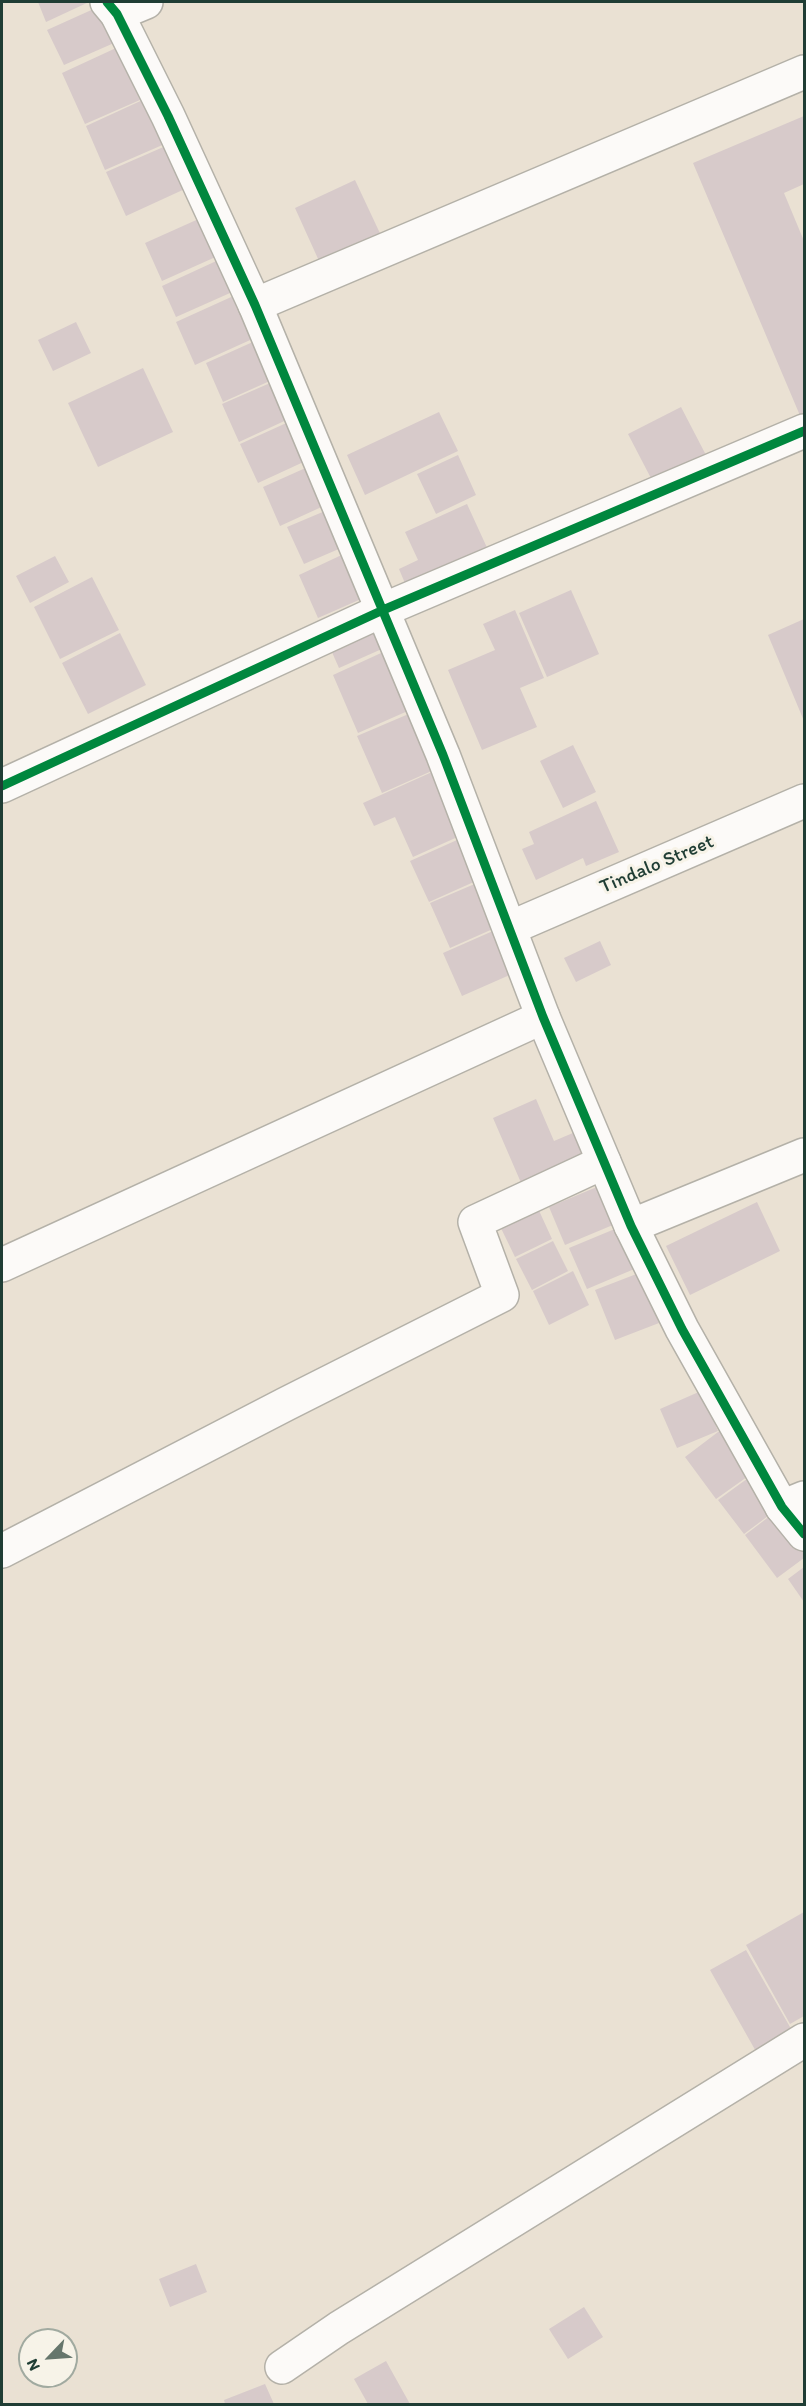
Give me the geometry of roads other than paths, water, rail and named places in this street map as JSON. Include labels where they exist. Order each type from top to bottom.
[{"type":"street","points":[[123,6],[168,116],[255,305],[383,610],[443,755],[543,1017],[631,1226],[682,1329],[793,1502],[804,1534]]},
{"type":"street","points":[[255,305],[804,72]]},
{"type":"street","points":[[2,786],[383,610],[804,431]]},
{"type":"street","name":"Tindalo Street","points":[[510,928],[804,801]]},
{"type":"street","points":[[2,1265],[543,1017]]},
{"type":"street","points":[[631,1226],[804,1155]]},
{"type":"street","points":[[2,1551],[502,1295],[475,1222],[604,1162]]},
{"type":"street","points":[[282,2367],[339,2328],[804,2040]]}]
